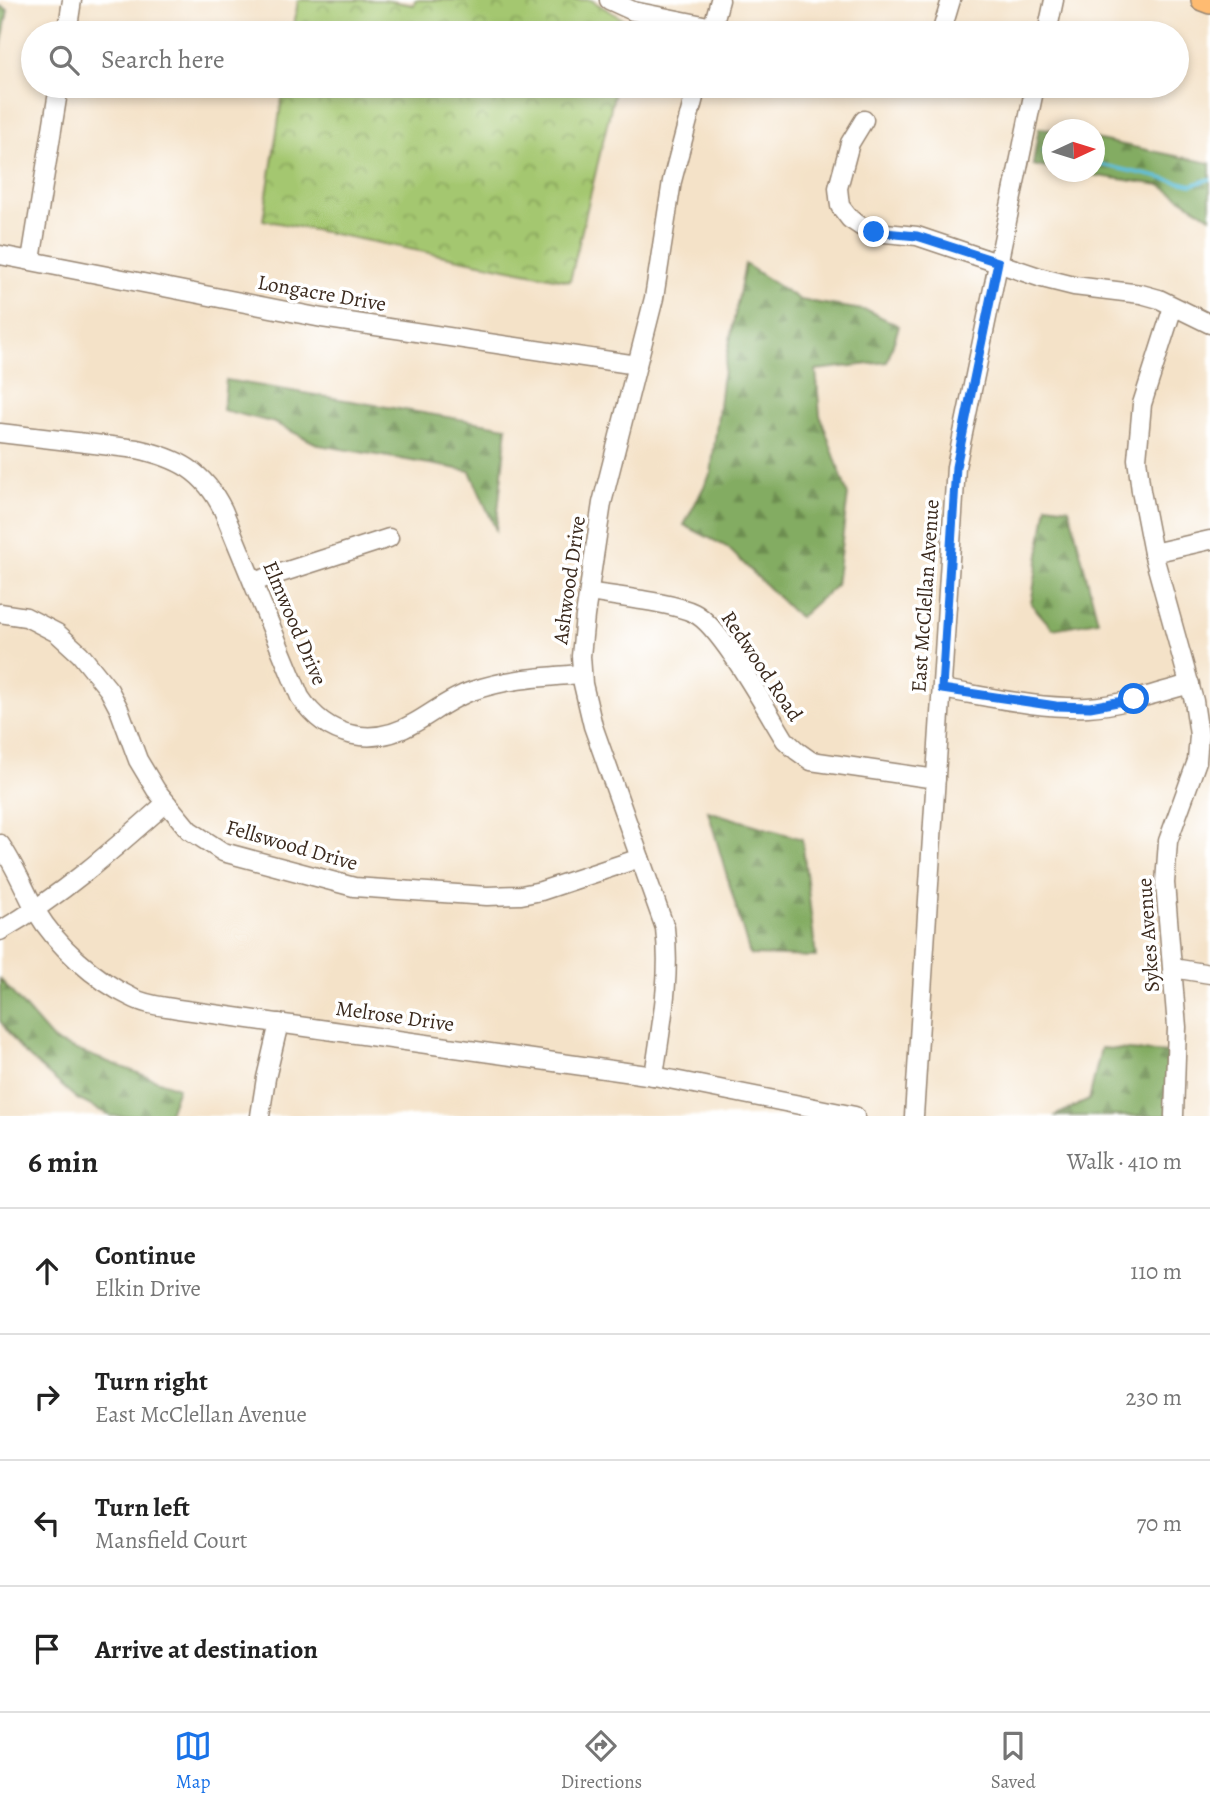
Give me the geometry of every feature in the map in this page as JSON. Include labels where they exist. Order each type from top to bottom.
[{"type":"main road","points":[[1202,0],[1210,3]]},
{"type":"street","points":[[69,21],[72,0]]},
{"type":"street","points":[[609,0],[633,11],[675,21]]},
{"type":"street","points":[[714,21],[720,0]]},
{"type":"street","points":[[946,21],[951,0]]},
{"type":"street","points":[[1049,21],[1054,0]]},
{"type":"street","points":[[31,260],[57,98]]},
{"type":"street","name":"Ashwood Drive","points":[[654,1076],[668,985],[665,928],[593,726],[581,656],[602,503],[654,298],[672,181],[694,98]]},
{"type":"street","name":"East McClellan Avenue","points":[[914,1116],[956,467],[1032,98]]},
{"type":"street","points":[[864,120],[850,144],[838,188],[841,206],[850,219],[874,232],[917,236],[1042,278],[1074,286],[1141,294],[1210,324]]},
{"type":"street","name":"Longacre Drive","points":[[0,255],[322,318],[637,365]]},
{"type":"street","name":"Sykes Avenue","points":[[1173,307],[1142,404],[1137,459],[1153,553],[1190,684],[1199,735],[1197,761],[1168,841],[1165,883],[1177,1027],[1174,1116]]},
{"type":"street","name":"Elmwood Drive","points":[[0,433],[137,449],[176,460],[206,482],[216,495],[300,697],[311,714],[328,727],[348,734],[373,737],[394,732],[415,723],[455,698],[497,684],[520,678],[582,674]]},
{"type":"street","points":[[253,583],[389,538]]},
{"type":"street","points":[[1153,553],[1210,540]]},
{"type":"street","name":"Redwood Road","points":[[589,592],[680,608],[696,614],[708,623],[724,643],[785,740],[811,761],[936,779]]},
{"type":"street","name":"Fellswood Drive","points":[[0,613],[26,617],[57,633],[89,664],[109,690],[138,760],[166,803],[189,831],[223,852],[354,887],[453,895],[521,895],[541,891],[640,858]]},
{"type":"street","points":[[942,689],[1029,704],[1090,707],[1190,684]]},
{"type":"street","points":[[0,931],[36,910],[90,870],[166,803]]},
{"type":"street","name":"Melrose Drive","points":[[0,844],[36,910],[52,933],[103,980],[132,998],[155,1005],[654,1076],[855,1116]]},
{"type":"street","points":[[1173,968],[1210,975]]},
{"type":"street","points":[[260,1116],[279,1023]]},
{"type":"green space","points":[[298,0],[384,0],[414,5],[415,0],[591,0],[626,21],[295,21]]},
{"type":"green space","points":[[0,6],[8,10],[0,52]]},
{"type":"green space","points":[[282,98],[613,98],[570,281],[263,220]]},
{"type":"green space","points":[[1039,128],[1042,128],[1042,167],[1033,165]]},
{"type":"green space","points":[[1105,141],[1210,163],[1210,217],[1160,185],[1105,177]]},
{"type":"green space","points":[[745,264],[800,300],[869,311],[899,326],[887,362],[816,370],[820,415],[848,495],[836,585],[799,618],[727,547],[684,525],[711,473],[722,381]]},
{"type":"green space","points":[[226,380],[507,427],[496,530],[470,471],[319,445],[275,423],[223,410]]},
{"type":"green space","points":[[1047,505],[1069,508],[1098,621],[1053,629],[1031,604]]},
{"type":"green space","points":[[708,811],[802,839],[816,957],[750,955]]},
{"type":"green space","points":[[0,979],[55,1042],[178,1088],[168,1116],[111,1116],[77,1099],[22,1051],[0,1021]]},
{"type":"green space","points":[[1101,1048],[1168,1053],[1167,1116],[1054,1116],[1089,1100]]},
{"type":"waterway","points":[[1105,165],[1192,185],[1210,179]]},
{"type":"route","points":[[874,232],[917,236],[998,262],[956,467],[942,689],[1056,706],[1090,707],[1134,699]]}]
